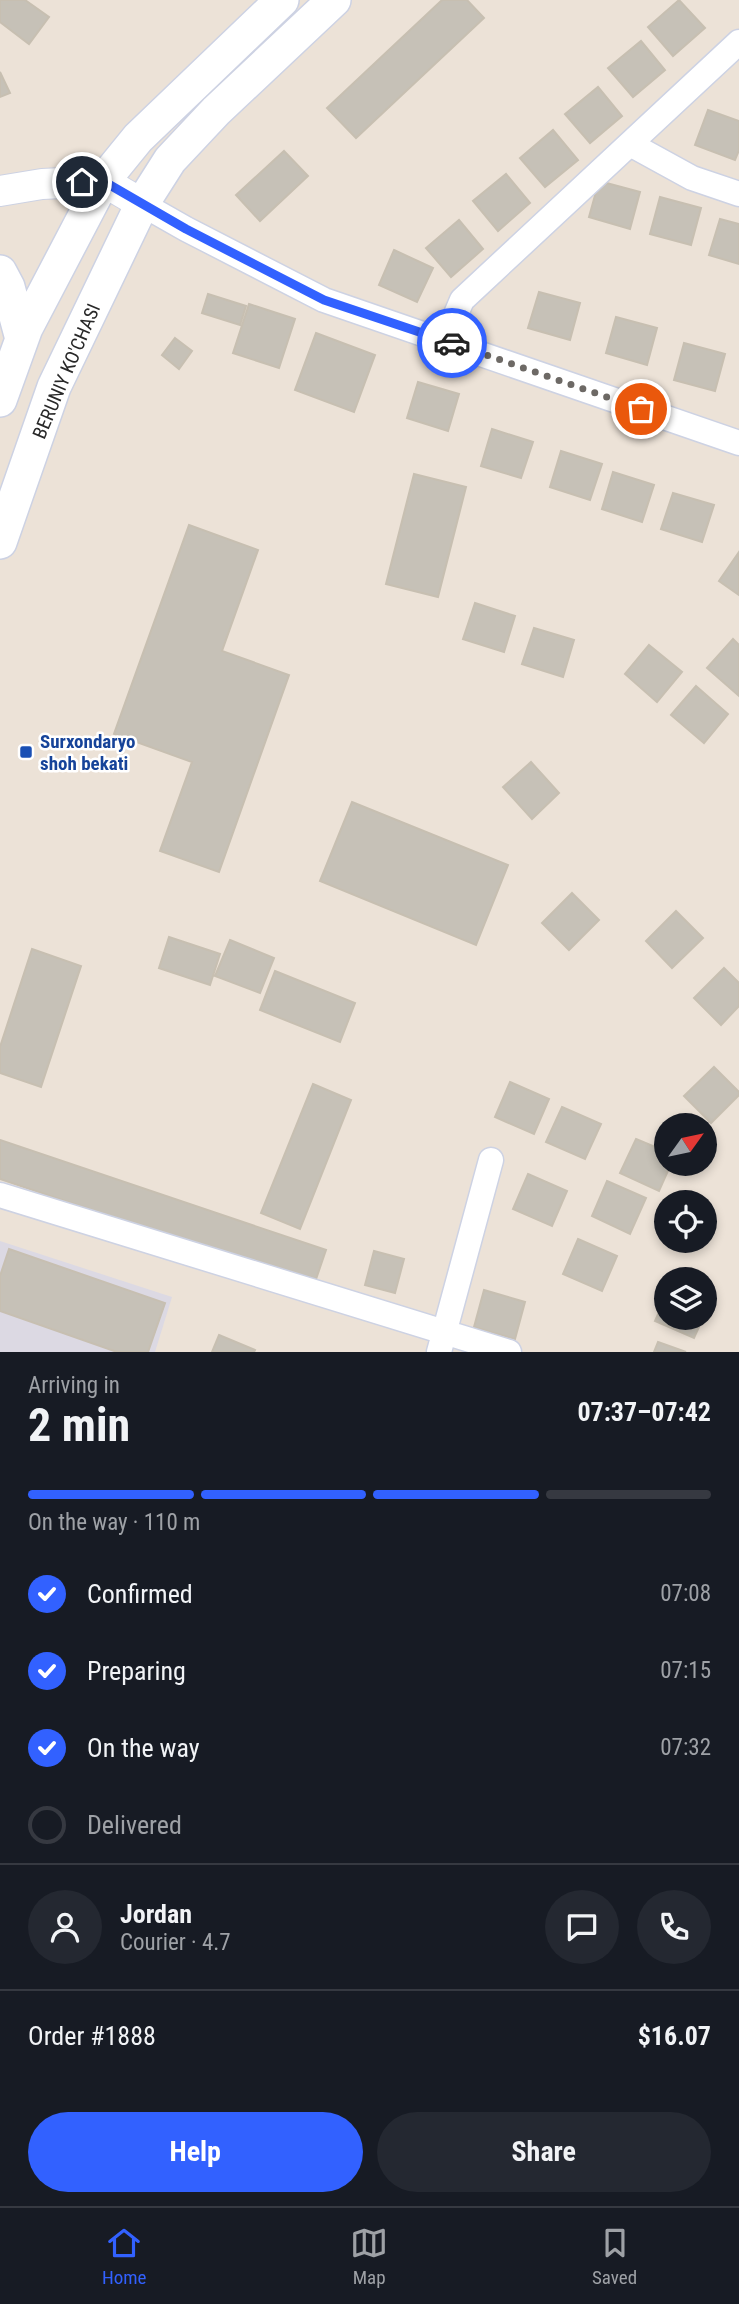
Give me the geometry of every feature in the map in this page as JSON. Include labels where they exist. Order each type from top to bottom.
[{"type":"main road","points":[[0,400],[22,339],[103,181],[138,138],[282,0]]},
{"type":"main road","name":"BERUNIY KO'CHASI","points":[[0,542],[54,387],[142,204],[170,160],[216,111],[334,0]]},
{"type":"main road","points":[[0,272],[8,287],[22,339]]},
{"type":"street","points":[[445,340],[463,300],[739,42]]},
{"type":"street","points":[[630,144],[692,178],[739,194]]},
{"type":"street","points":[[0,191],[42,184],[103,181],[186,229],[324,300],[739,443]]},
{"type":"street","points":[[442,1342],[491,1160]]},
{"type":"street","points":[[0,1195],[442,1342],[509,1352]]},
{"type":"shaded area","points":[[0,1241],[172,1297],[155,1352],[0,1352]]},
{"type":"building","points":[[0,0],[25,0],[49,17],[29,44],[0,22]]},
{"type":"building","points":[[442,0],[467,0],[484,18],[356,138],[327,108]]},
{"type":"building","points":[[679,0],[705,28],[673,56],[648,27]]},
{"type":"building","points":[[641,41],[665,70],[633,97],[608,68]]},
{"type":"building","points":[[0,72],[10,93],[0,97]]},
{"type":"building","points":[[598,87],[622,116],[590,143],[565,114]]},
{"type":"building","points":[[708,110],[739,121],[739,150],[735,160],[695,145]]},
{"type":"building","points":[[553,130],[578,160],[545,187],[520,158]]},
{"type":"building","points":[[284,151],[308,176],[260,221],[236,195]]},
{"type":"building","points":[[506,174],[530,203],[498,231],[473,201]]},
{"type":"building","points":[[599,181],[640,192],[630,229],[589,217]]},
{"type":"building","points":[[660,197],[701,208],[691,245],[650,234]]},
{"type":"building","points":[[720,219],[739,224],[739,264],[709,255]]},
{"type":"building","points":[[459,220],[483,249],[451,277],[426,248]]},
{"type":"building","points":[[394,250],[433,268],[417,302],[379,285]]},
{"type":"building","points":[[539,292],[580,303],[570,340],[528,328]]},
{"type":"building","points":[[208,294],[246,306],[240,325],[202,313]]},
{"type":"building","points":[[249,304],[295,319],[279,368],[233,353]]},
{"type":"building","points":[[616,317],[657,328],[647,365],[606,353]]},
{"type":"building","points":[[316,333],[375,355],[354,412],[295,390]]},
{"type":"building","points":[[175,338],[192,351],[179,369],[162,355]]},
{"type":"building","points":[[684,343],[725,354],[715,391],[674,380]]},
{"type":"building","points":[[418,382],[459,394],[448,431],[407,418]]},
{"type":"building","points":[[492,429],[533,442],[521,478],[481,466]]},
{"type":"building","points":[[561,451],[602,464],[590,500],[550,487]]},
{"type":"building","points":[[613,472],[654,485],[642,522],[602,509]]},
{"type":"building","points":[[414,474],[466,487],[438,597],[386,584]]},
{"type":"building","points":[[673,493],[714,505],[702,542],[661,529]]},
{"type":"building","points":[[189,525],[258,550],[222,651],[289,675],[219,872],[160,851],[192,762],[114,734]]},
{"type":"building","points":[[739,552],[739,595],[719,581]]},
{"type":"building","points":[[475,603],[515,616],[504,652],[463,639]]},
{"type":"building","points":[[534,628],[574,640],[563,677],[522,664]]},
{"type":"building","points":[[733,639],[739,645],[739,696],[707,668]]},
{"type":"building","points":[[649,645],[682,672],[657,702],[625,674]]},
{"type":"building","points":[[696,686],[728,714],[704,743],[671,715]]},
{"type":"building","points":[[531,762],[559,793],[532,819],[503,787]]},
{"type":"building","points":[[352,802],[508,865],[476,945],[320,881]]},
{"type":"building","points":[[572,893],[599,920],[569,950],[542,923]]},
{"type":"building","points":[[676,911],[703,938],[672,968],[646,941]]},
{"type":"building","points":[[169,937],[220,954],[210,985],[159,968]]},
{"type":"building","points":[[230,940],[274,958],[260,993],[215,976]]},
{"type":"building","points":[[32,949],[81,966],[41,1087],[0,1073],[0,1047]]},
{"type":"building","points":[[724,968],[739,983],[739,1006],[721,1025],[694,998]]},
{"type":"building","points":[[275,971],[355,1003],[340,1042],[260,1010]]},
{"type":"building","points":[[714,1067],[739,1092],[718,1116],[718,1113],[701,1113],[684,1096]]},
{"type":"building","points":[[510,1082],[549,1099],[534,1134],[495,1117]]},
{"type":"building","points":[[313,1084],[351,1100],[300,1229],[261,1213]]},
{"type":"building","points":[[562,1107],[601,1124],[585,1159],[546,1142]]},
{"type":"building","points":[[636,1139],[654,1147],[654,1176],[666,1176],[659,1190],[657,1190],[620,1173]]},
{"type":"building","points":[[0,1140],[326,1250],[314,1285],[0,1179]]},
{"type":"building","points":[[528,1174],[567,1191],[552,1226],[513,1209]]},
{"type":"building","points":[[607,1181],[646,1198],[630,1234],[592,1216]]},
{"type":"building","points":[[578,1239],[617,1256],[602,1291],[563,1274]]},
{"type":"building","points":[[9,1249],[165,1303],[148,1352],[117,1352],[0,1311],[0,1276]]},
{"type":"building","points":[[374,1251],[404,1259],[395,1293],[365,1285]]},
{"type":"building","points":[[484,1290],[525,1302],[515,1339],[474,1327]]},
{"type":"building","points":[[676,1330],[698,1330],[694,1338]]},
{"type":"building","points":[[219,1335],[255,1350],[212,1352]]},
{"type":"building","points":[[658,1342],[686,1352],[654,1352]]},
{"type":"way so far","points":[[452,343],[641,409]]},
{"type":"place","name":"Surxondaryo shoh bekati","points":[[26,752]]},
{"type":"route","points":[[82,182],[103,181],[186,229],[324,300],[452,343]]}]
